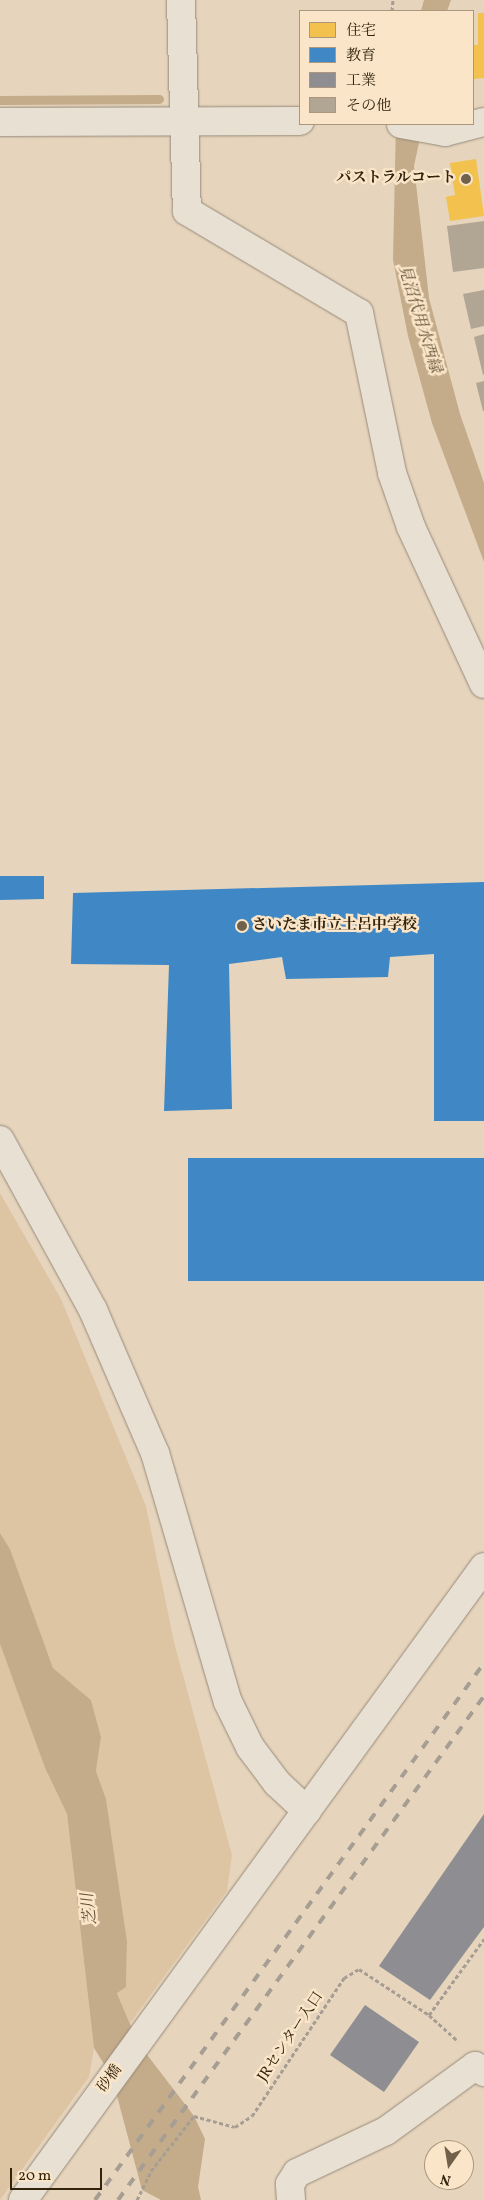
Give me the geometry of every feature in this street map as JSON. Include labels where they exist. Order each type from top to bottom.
[{"type":"street","points":[[180,0],[182,120],[187,211],[358,313],[392,473],[411,527],[484,684]]},
{"type":"street","points":[[0,122],[299,121]]},
{"type":"street","points":[[406,125],[445,132],[472,125]]},
{"type":"street","points":[[0,1140],[93,1310],[155,1453],[228,1702],[250,1747],[277,1783],[307,1811]]},
{"type":"street","name":"砂橋","points":[[23,2200],[82,2116],[138,2043],[484,1568]]},
{"type":"street","points":[[291,2200],[290,2184],[297,2173],[386,2131],[475,2072]]},
{"type":"path","points":[[429,2015],[484,1939]]},
{"type":"path","name":"JRセンター入口","points":[[137,2200],[151,2171],[194,2116],[235,2127],[252,2116],[344,1978],[359,1969],[429,2015],[463,2046],[475,2072]]},
{"type":"shaded area","points":[[0,1193],[61,1299],[146,1506],[174,1642],[232,1855],[227,1891],[130,2023],[117,1992],[126,1986],[127,1941],[106,1799],[96,1771],[101,1737],[91,1700],[53,1668],[10,1549],[0,1533]]},
{"type":"shaded area","points":[[0,1644],[45,1768],[67,1814],[94,2048],[89,2077],[0,2200]]},
{"type":"water","points":[[424,0],[451,0],[447,10],[421,10]]},
{"type":"water","name":"見沼代用水西縁","points":[[396,125],[423,125],[414,166],[429,298],[460,414],[484,483],[484,562],[432,423],[408,336],[393,260]]},
{"type":"water","name":"芝川","points":[[0,1533],[10,1549],[53,1668],[91,1700],[101,1737],[96,1771],[106,1799],[127,1941],[126,1987],[117,1993],[138,2043],[194,2116],[205,2139],[198,2187],[201,2200],[161,2200],[142,2190],[112,2077],[94,2048],[67,1814],[45,1768],[0,1644]]},
{"type":"building: 住宅","points":[[478,13],[484,13],[484,78],[474,79],[474,45],[478,45]]},
{"type":"building: 住宅","name":"パストラルコート","points":[[476,159],[484,216],[450,221],[446,197],[455,195],[450,163]]},
{"type":"building: 教育","points":[[0,876],[44,876],[44,899],[0,900]]},
{"type":"building: 教育","points":[[484,882],[484,1121],[434,1121],[434,954],[390,957],[388,977],[286,979],[282,957],[229,964],[232,1109],[164,1111],[169,965],[71,964],[73,893]]},
{"type":"building: 教育","points":[[188,1158],[484,1158],[484,1281],[188,1281]]},
{"type":"building: 工業","points":[[484,1814],[484,1927],[430,2000],[379,1966]]},
{"type":"building: 工業","points":[[365,2005],[419,2042],[384,2092],[330,2055]]},
{"type":"building: その他","points":[[484,221],[484,268],[453,272],[447,226]]},
{"type":"building: その他","points":[[484,290],[484,326],[471,329],[463,294]]},
{"type":"building: その他","points":[[484,334],[484,374],[483,375],[474,337]]},
{"type":"building: その他","points":[[484,381],[484,411],[483,411],[476,383]]},
{"type":"waterway","points":[[0,100],[159,99]]},
{"type":"railway","points":[[95,2200],[484,1663]]},
{"type":"railway","points":[[118,2200],[484,1696]]},
{"type":"place","name":"パストラルコート","points":[[466,179]]},
{"type":"place","name":"さいたま市立土呂中学校","points":[[242,926]]}]
